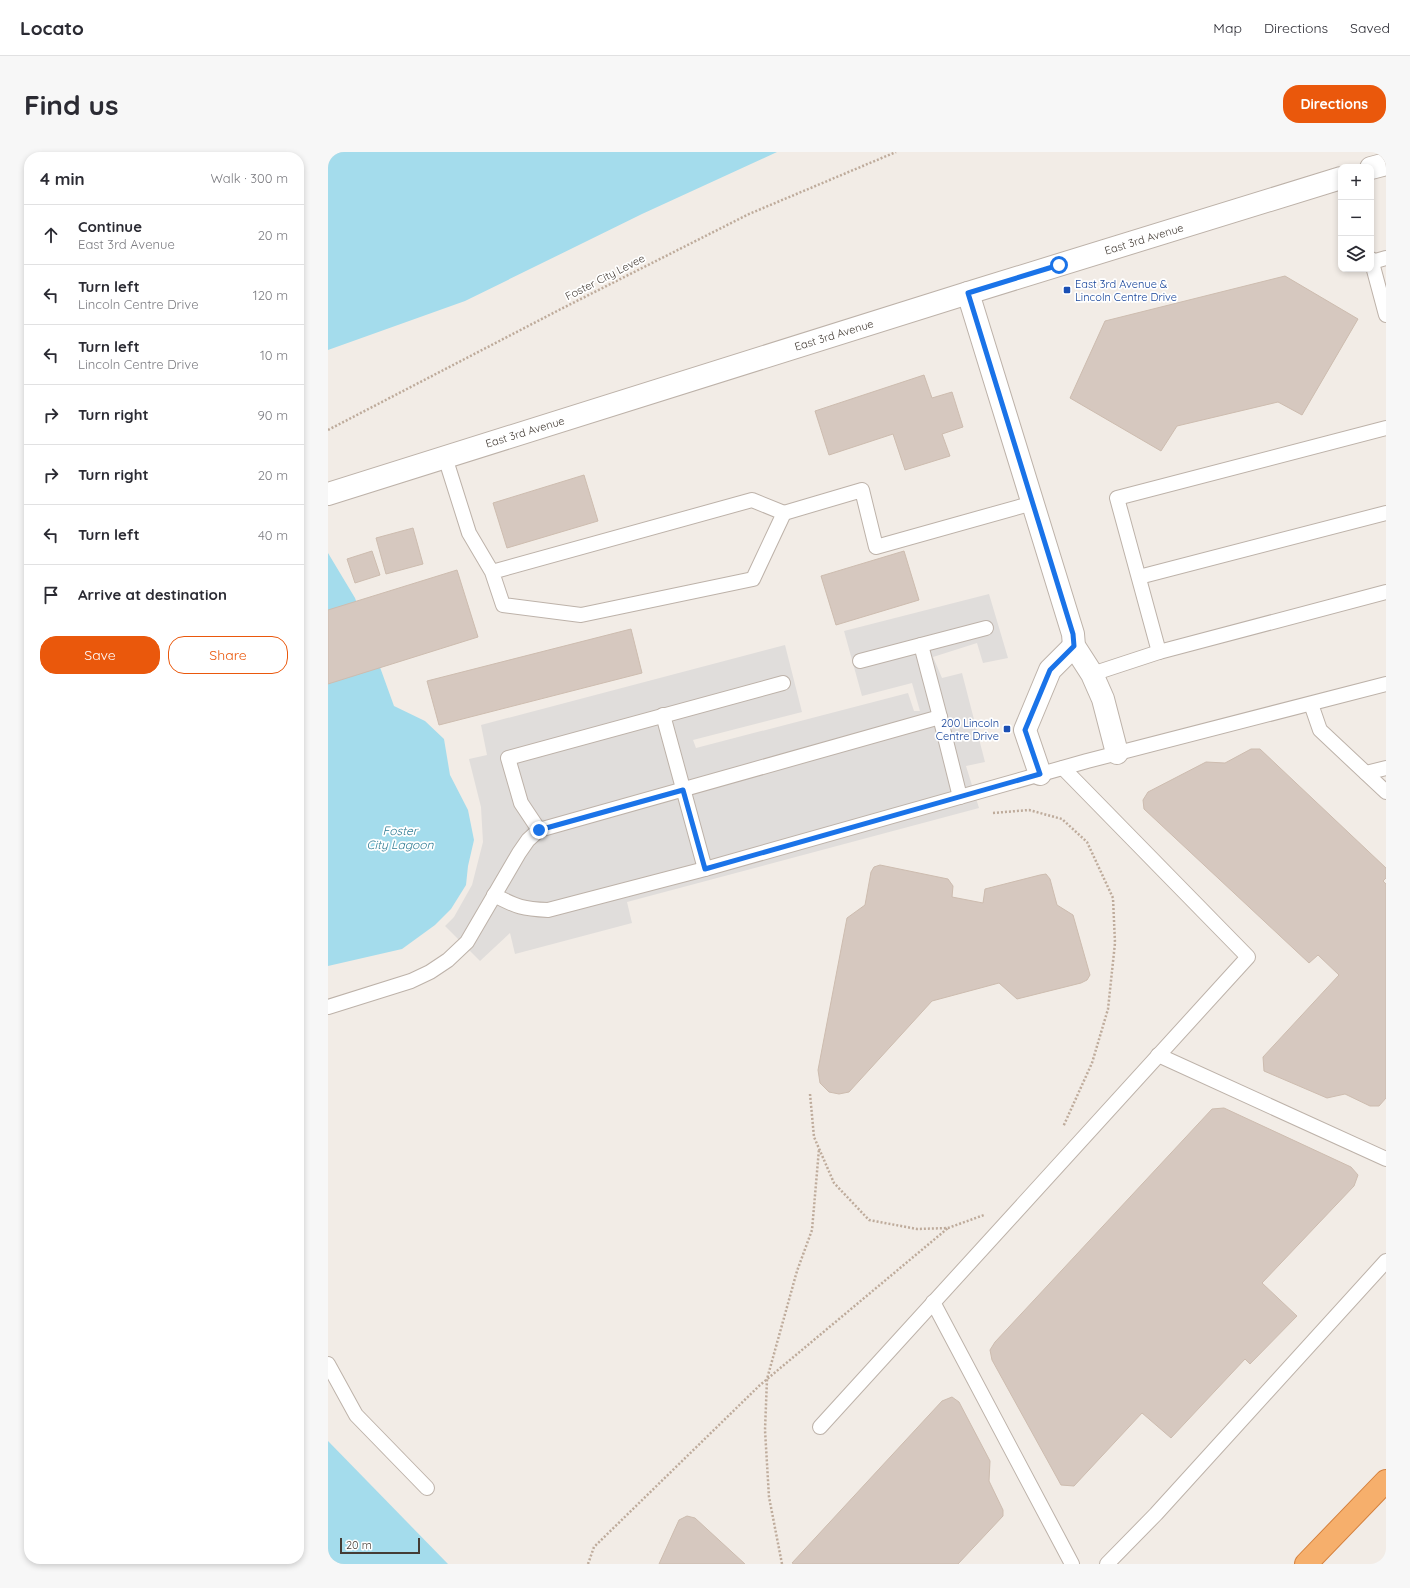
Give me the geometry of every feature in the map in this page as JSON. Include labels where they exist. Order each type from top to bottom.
[{"type":"highway","points":[[1306,1564],[1386,1481]]},
{"type":"street","points":[[1374,167],[1386,164]]},
{"type":"street","name":"East 3rd Avenue","points":[[328,494],[968,293],[1338,179]]},
{"type":"street","points":[[968,293],[1073,634],[1074,646],[1092,674],[1103,700],[1118,753]]},
{"type":"street","points":[[1040,774],[1025,730],[1050,670],[1074,646]]},
{"type":"lane","points":[[1374,260],[1386,258]]},
{"type":"lane","points":[[1374,271],[1386,315]]},
{"type":"lane","points":[[1160,652],[1117,498],[1386,428]]},
{"type":"lane","points":[[445,457],[469,533],[492,572],[503,605],[581,615],[752,579],[784,513]]},
{"type":"lane","points":[[492,572],[752,500],[784,513],[862,490],[876,547],[1033,503]]},
{"type":"lane","points":[[1139,577],[1386,513]]},
{"type":"lane","points":[[1092,674],[1160,652],[1386,592]]},
{"type":"lane","points":[[860,661],[986,628]]},
{"type":"lane","points":[[921,645],[960,797]]},
{"type":"lane","points":[[539,830],[521,803],[508,758],[783,683]]},
{"type":"lane","points":[[494,895],[514,906],[527,909],[548,910],[705,869],[1040,774],[1386,684]]},
{"type":"lane","points":[[1311,704],[1320,730],[1386,792]]},
{"type":"lane","points":[[663,716],[705,869]]},
{"type":"lane","points":[[328,1007],[411,981],[442,964],[467,942],[525,844],[539,830],[940,717]]},
{"type":"lane","points":[[820,1427],[1248,957],[1063,768]]},
{"type":"lane","points":[[1366,773],[1386,768]]},
{"type":"lane","points":[[1158,1055],[1386,1159]]},
{"type":"lane","points":[[1107,1564],[1156,1514],[1386,1262]]},
{"type":"lane","points":[[933,1302],[1072,1564]]},
{"type":"lane","points":[[328,1364],[356,1415],[427,1488]]},
{"type":"path","name":"Foster City Levee","points":[[328,430],[559,310],[749,214],[896,152]]},
{"type":"path","points":[[993,813],[1029,810],[1062,819],[1087,842],[1113,898],[1115,943],[1108,1009],[1092,1063],[1065,1124],[1061,1129]]},
{"type":"path","points":[[810,1094],[814,1137],[834,1183],[869,1220],[917,1229],[948,1228],[984,1215]]},
{"type":"path","points":[[782,1564],[769,1497],[765,1430],[767,1380],[797,1271],[812,1230],[819,1149]]},
{"type":"path","points":[[588,1564],[594,1547],[767,1380],[948,1228]]},
{"type":"shaded area","points":[[989,594],[1008,658],[983,663],[977,643],[933,657],[942,678],[962,673],[985,762],[966,766],[979,808],[627,902],[632,923],[515,954],[510,933],[480,961],[445,926],[454,917],[472,885],[483,842],[481,807],[469,759],[487,755],[481,725],[785,645],[802,712],[693,740],[696,748],[908,693],[914,711],[920,711],[912,683],[862,696],[844,631]]},
{"type":"water","points":[[328,152],[777,152],[642,214],[465,301],[328,350]]},
{"type":"water","name":"Foster City Lagoon","points":[[328,553],[355,598],[394,706],[425,721],[444,739],[450,775],[468,810],[474,840],[468,866],[466,885],[451,909],[435,925],[402,949],[328,966]]},
{"type":"water","points":[[328,1441],[448,1564],[328,1564]]},
{"type":"building","points":[[1285,276],[1358,319],[1302,415],[1278,402],[1177,426],[1161,451],[1070,398],[1105,321]]},
{"type":"building","points":[[924,375],[932,398],[952,392],[963,427],[942,434],[950,456],[905,470],[893,434],[829,455],[815,411]]},
{"type":"building","points":[[584,475],[598,521],[507,548],[493,503]]},
{"type":"building","points":[[413,528],[423,564],[386,574],[376,538]]},
{"type":"building","points":[[372,551],[380,575],[355,583],[347,559]]},
{"type":"building","points":[[904,551],[919,600],[836,625],[821,576]]},
{"type":"building","points":[[457,570],[478,637],[328,684],[328,610]]},
{"type":"building","points":[[631,629],[642,673],[439,725],[427,681]]},
{"type":"building","points":[[1251,749],[1260,749],[1386,868],[1386,878],[1383,881],[1386,884],[1386,1098],[1379,1106],[1370,1106],[1345,1094],[1327,1098],[1264,1071],[1263,1057],[1339,975],[1318,955],[1309,963],[1144,809],[1143,800],[1148,792],[1206,762],[1225,763]]},
{"type":"building","points":[[880,865],[948,879],[953,886],[952,897],[983,903],[985,889],[1046,874],[1050,879],[1057,905],[1073,915],[1090,975],[1087,980],[1081,983],[1017,999],[999,983],[932,1001],[849,1092],[839,1094],[829,1092],[820,1083],[818,1070],[847,918],[865,905],[871,872],[874,867]]},
{"type":"building","points":[[1224,1108],[1351,1167],[1358,1175],[1354,1186],[1262,1283],[1297,1316],[1250,1364],[1245,1359],[1171,1438],[1142,1413],[1074,1486],[1061,1485],[992,1360],[990,1350],[995,1342],[1212,1109]]},
{"type":"building","points":[[952,1397],[959,1402],[990,1461],[989,1481],[1003,1510],[1003,1516],[958,1564],[792,1563],[942,1401]]},
{"type":"building","points":[[687,1516],[695,1518],[745,1564],[659,1564],[679,1520]]},
{"type":"place","name":"East 3rd Avenue & Lincoln Centre Drive","points":[[1067,290]]},
{"type":"place","name":"200 Lincoln Centre Drive","points":[[1007,729]]},
{"type":"route","points":[[539,830],[683,790],[705,869],[1040,774],[1025,730],[1050,670],[1074,646],[1073,634],[968,293],[1059,265]]}]
